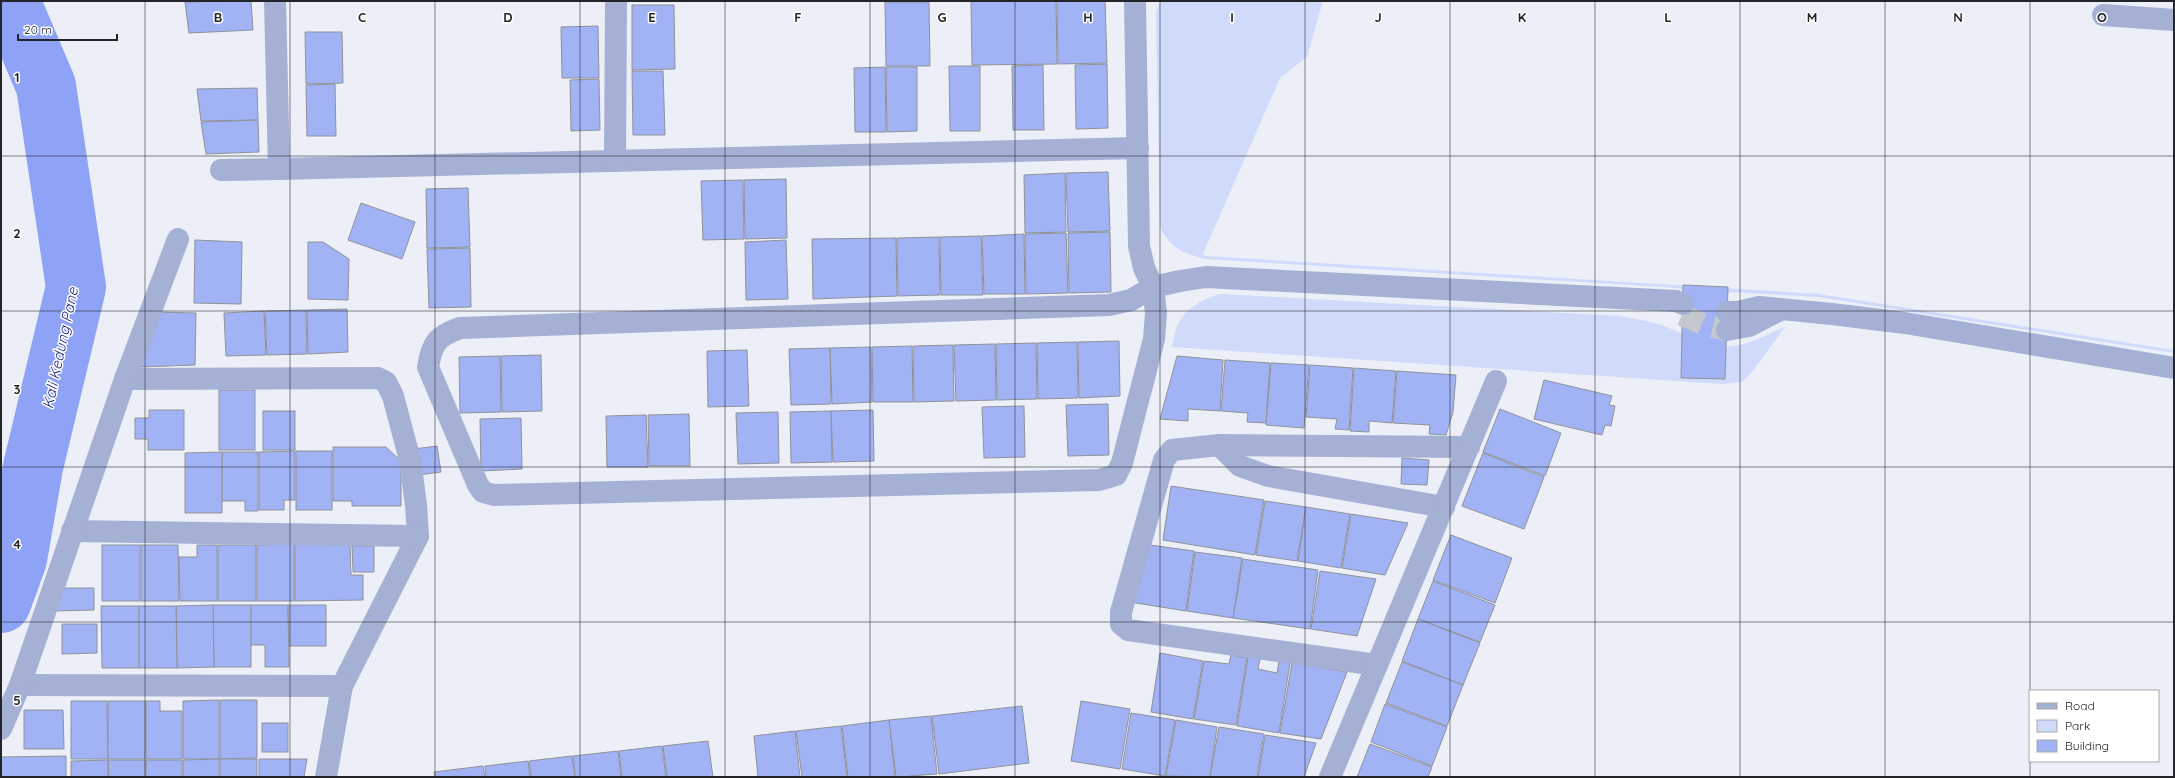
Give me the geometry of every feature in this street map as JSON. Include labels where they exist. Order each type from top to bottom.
[{"type":"street","points":[[275,1],[279,169]]},
{"type":"street","points":[[615,161],[616,1]]},
{"type":"street","points":[[1135,1],[1140,246],[1144,268],[1153,287],[1156,314],[1154,339],[1122,463],[1116,475],[1099,480],[494,495],[483,492],[478,485],[428,367],[431,349],[443,334],[460,328],[1109,305],[1131,300],[1153,287],[1180,280],[1206,277],[1640,301],[1660,306],[1683,309]]},
{"type":"street","points":[[2103,15],[2174,20]]},
{"type":"street","points":[[221,170],[1138,148]]},
{"type":"street","points":[[1,729],[20,685],[72,531],[178,239]]},
{"type":"street","points":[[1727,321],[1749,326],[1782,308],[1905,323],[2174,368]]},
{"type":"street","points":[[126,379],[378,378],[386,382],[393,396],[410,460],[416,505],[418,536],[342,686],[326,777]]},
{"type":"street","points":[[1330,777],[1496,381]]},
{"type":"street","points":[[1377,665],[1128,630],[1121,624],[1121,612],[1164,460],[1172,450],[1219,445],[1469,448]]},
{"type":"street","points":[[1219,445],[1240,466],[1268,476],[1444,507]]},
{"type":"street","points":[[72,531],[418,536]]},
{"type":"street","points":[[20,685],[342,686]]},
{"type":"green space","points":[[1160,1],[1323,1],[1307,57],[1280,78],[1203,254],[1206,256],[1819,294],[2174,350],[2174,353],[1818,297],[1732,292],[1717,296],[1688,293],[1679,288],[1205,259],[1184,252],[1168,240],[1160,227],[1156,12]]},
{"type":"green space","points":[[1221,294],[1619,316],[1661,325],[1698,342],[1714,347],[1740,345],[1785,327],[1752,372],[1742,382],[1723,384],[1172,347],[1178,325],[1187,312],[1197,304]]},
{"type":"building","points":[[251,1],[253,30],[189,33],[185,2]]},
{"type":"building","points":[[971,1],[1056,1],[1057,64],[972,65]]},
{"type":"building","points":[[1057,1],[1105,1],[1107,63],[1058,64]]},
{"type":"building","points":[[885,2],[929,2],[930,66],[886,66]]},
{"type":"building","points":[[632,5],[674,5],[675,69],[632,70]]},
{"type":"building","points":[[598,26],[599,78],[562,78],[561,27]]},
{"type":"building","points":[[305,32],[342,32],[343,83],[306,84]]},
{"type":"building","points":[[1107,64],[1108,128],[1076,129],[1075,65]]},
{"type":"building","points":[[1043,65],[1044,130],[1013,130],[1012,66]]},
{"type":"building","points":[[949,66],[980,66],[980,131],[950,131]]},
{"type":"building","points":[[885,67],[886,132],[855,132],[854,68]]},
{"type":"building","points":[[886,67],[917,67],[917,131],[887,132]]},
{"type":"building","points":[[632,71],[663,71],[665,135],[633,135]]},
{"type":"building","points":[[599,79],[600,130],[571,131],[570,80]]},
{"type":"building","points":[[335,84],[336,136],[307,136],[306,85]]},
{"type":"building","points":[[257,88],[258,120],[201,121],[197,89]]},
{"type":"building","points":[[258,120],[259,152],[206,154],[201,122]]},
{"type":"building","points":[[1108,172],[1110,231],[1068,232],[1066,173]]},
{"type":"building","points":[[1065,173],[1066,232],[1025,233],[1024,175]]},
{"type":"building","points":[[786,179],[787,238],[745,239],[744,180]]},
{"type":"building","points":[[743,180],[744,239],[703,240],[701,181]]},
{"type":"building","points":[[468,188],[470,247],[427,248],[426,189]]},
{"type":"building","points":[[361,203],[415,222],[402,259],[348,240]]},
{"type":"building","points":[[1110,232],[1111,292],[1069,293],[1068,233]]},
{"type":"building","points":[[1066,233],[1068,293],[1026,294],[1025,234]]},
{"type":"building","points":[[1024,234],[1025,294],[984,294],[982,236]]},
{"type":"building","points":[[981,236],[983,295],[941,295],[940,237]]},
{"type":"building","points":[[939,237],[940,295],[898,296],[897,238]]},
{"type":"building","points":[[896,238],[897,296],[813,299],[812,239]]},
{"type":"building","points":[[195,240],[242,242],[241,304],[194,303]]},
{"type":"building","points":[[786,240],[788,299],[746,300],[745,242]]},
{"type":"building","points":[[308,242],[323,242],[349,259],[348,300],[308,299]]},
{"type":"building","points":[[470,248],[471,307],[429,308],[427,249]]},
{"type":"building","points":[[1683,285],[1728,287],[1725,379],[1681,378]]},
{"type":"building","points":[[347,309],[348,352],[308,354],[307,310]]},
{"type":"building","points":[[306,310],[307,354],[267,355],[265,311]]},
{"type":"building","points":[[264,311],[266,355],[226,356],[224,313]]},
{"type":"building","points":[[156,312],[196,313],[195,365],[141,367]]},
{"type":"building","points":[[1119,341],[1120,396],[1079,398],[1078,342]]},
{"type":"building","points":[[1077,342],[1078,398],[1038,399],[1037,343]]},
{"type":"building","points":[[1036,343],[1037,399],[997,400],[996,344]]},
{"type":"building","points":[[995,344],[996,400],[956,401],[954,345]]},
{"type":"building","points":[[953,345],[954,401],[914,402],[913,346]]},
{"type":"building","points":[[912,346],[913,402],[873,402],[872,347]]},
{"type":"building","points":[[871,347],[872,402],[832,404],[830,348]]},
{"type":"building","points":[[830,348],[831,404],[791,405],[789,349]]},
{"type":"building","points":[[747,350],[749,406],[708,407],[707,351]]},
{"type":"building","points":[[541,355],[542,411],[502,412],[501,356]]},
{"type":"building","points":[[500,356],[501,412],[460,413],[459,357]]},
{"type":"building","points":[[1177,356],[1223,360],[1220,411],[1188,409],[1188,421],[1160,419]]},
{"type":"building","points":[[1225,360],[1270,363],[1266,423],[1247,422],[1248,413],[1221,411]]},
{"type":"building","points":[[1271,363],[1309,365],[1304,428],[1266,425]]},
{"type":"building","points":[[1310,365],[1353,368],[1349,430],[1335,429],[1337,419],[1306,417]]},
{"type":"building","points":[[1354,368],[1396,371],[1392,423],[1369,421],[1369,432],[1350,431]]},
{"type":"building","points":[[1397,371],[1456,375],[1453,412],[1446,435],[1429,434],[1430,425],[1393,423]]},
{"type":"building","points":[[1544,380],[1612,396],[1609,405],[1615,406],[1611,426],[1605,425],[1602,435],[1534,419]]},
{"type":"building","points":[[219,390],[255,390],[255,450],[219,450]]},
{"type":"building","points":[[1108,404],[1109,455],[1068,456],[1066,405]]},
{"type":"building","points":[[1024,406],[1025,457],[984,458],[982,407]]},
{"type":"building","points":[[1500,409],[1561,433],[1545,476],[1483,452]]},
{"type":"building","points":[[149,410],[184,410],[184,450],[148,450],[148,439],[135,439],[135,418],[149,418]]},
{"type":"building","points":[[873,410],[874,461],[833,462],[831,411]]},
{"type":"building","points":[[263,411],[295,411],[295,450],[263,450]]},
{"type":"building","points":[[831,411],[832,462],[791,463],[790,412]]},
{"type":"building","points":[[778,412],[779,463],[738,464],[736,413]]},
{"type":"building","points":[[689,414],[690,466],[649,466],[648,415]]},
{"type":"building","points":[[646,415],[648,467],[607,467],[606,416]]},
{"type":"building","points":[[521,418],[522,469],[481,471],[480,419]]},
{"type":"building","points":[[437,446],[441,472],[418,475],[414,449]]},
{"type":"building","points":[[333,447],[386,447],[401,461],[401,506],[352,506],[352,501],[333,501]]},
{"type":"building","points":[[295,451],[295,500],[284,500],[284,510],[259,510],[259,452]]},
{"type":"building","points":[[296,451],[332,451],[332,510],[296,510]]},
{"type":"building","points":[[222,452],[258,452],[258,511],[245,511],[245,501],[222,501]]},
{"type":"building","points":[[222,452],[222,513],[185,513],[185,453]]},
{"type":"building","points":[[1483,453],[1544,477],[1524,529],[1462,506]]},
{"type":"building","points":[[1402,458],[1429,460],[1427,485],[1401,484]]},
{"type":"building","points":[[1171,486],[1264,500],[1255,555],[1163,540]]},
{"type":"building","points":[[1265,501],[1306,507],[1297,561],[1256,555]]},
{"type":"building","points":[[1306,507],[1350,514],[1341,568],[1298,561]]},
{"type":"building","points":[[1351,514],[1408,523],[1385,575],[1342,568]]},
{"type":"building","points":[[1451,535],[1512,558],[1495,603],[1433,580]]},
{"type":"building","points":[[294,544],[294,601],[257,601],[257,545]]},
{"type":"building","points":[[295,544],[350,544],[351,575],[363,575],[363,600],[295,601]]},
{"type":"building","points":[[102,545],[140,545],[140,601],[102,601]]},
{"type":"building","points":[[141,545],[178,545],[179,601],[141,601]]},
{"type":"building","points":[[197,545],[217,545],[217,601],[180,601],[179,557],[197,557]]},
{"type":"building","points":[[218,545],[256,545],[256,601],[218,601]]},
{"type":"building","points":[[1150,545],[1194,551],[1186,611],[1130,602]]},
{"type":"building","points":[[352,546],[374,546],[374,572],[353,572]]},
{"type":"building","points":[[1195,552],[1242,558],[1233,618],[1187,611]]},
{"type":"building","points":[[1243,559],[1318,570],[1310,629],[1233,618]]},
{"type":"building","points":[[1320,571],[1376,579],[1357,636],[1311,629]]},
{"type":"building","points":[[1433,581],[1495,605],[1480,642],[1418,619]]},
{"type":"building","points":[[61,588],[94,588],[94,610],[55,611]]},
{"type":"building","points":[[213,605],[251,605],[251,667],[214,667]]},
{"type":"building","points":[[213,605],[214,667],[177,668],[176,606]]},
{"type":"building","points":[[251,605],[288,605],[289,667],[265,667],[265,645],[251,645]]},
{"type":"building","points":[[288,605],[326,605],[326,646],[289,646]]},
{"type":"building","points":[[101,606],[139,606],[139,668],[102,668]]},
{"type":"building","points":[[139,606],[176,606],[177,668],[139,668]]},
{"type":"building","points":[[1418,619],[1480,643],[1463,685],[1402,661]]},
{"type":"building","points":[[62,624],[97,624],[97,653],[62,654]]},
{"type":"building","points":[[1160,653],[1203,661],[1193,719],[1151,712]]},
{"type":"building","points":[[1231,655],[1247,658],[1236,725],[1194,719],[1204,661],[1229,664]]},
{"type":"building","points":[[1248,657],[1260,659],[1258,669],[1277,673],[1279,661],[1290,663],[1279,733],[1237,726]]},
{"type":"building","points":[[1402,662],[1463,685],[1447,726],[1386,703]]},
{"type":"building","points":[[1292,663],[1347,672],[1321,739],[1280,733]]},
{"type":"building","points":[[219,700],[219,759],[183,759],[183,701]]},
{"type":"building","points":[[220,700],[257,700],[257,758],[220,759]]},
{"type":"building","points":[[71,701],[107,701],[108,759],[71,759]]},
{"type":"building","points":[[108,701],[145,701],[145,759],[108,759]]},
{"type":"building","points":[[146,701],[160,701],[160,711],[182,711],[182,759],[146,759]]},
{"type":"building","points":[[1081,701],[1130,709],[1120,769],[1071,761]]},
{"type":"building","points":[[1385,704],[1447,727],[1432,766],[1371,742]]},
{"type":"building","points":[[1022,706],[1029,763],[939,774],[932,716]]},
{"type":"building","points":[[24,710],[63,710],[64,749],[24,749]]},
{"type":"building","points":[[1131,713],[1175,720],[1165,776],[1122,769]]},
{"type":"building","points":[[931,716],[937,774],[896,777],[889,720]]},
{"type":"building","points":[[889,720],[895,777],[848,777],[842,726]]},
{"type":"building","points":[[1176,720],[1217,727],[1210,777],[1166,776]]},
{"type":"building","points":[[262,723],[288,723],[288,752],[262,752]]},
{"type":"building","points":[[841,726],[847,777],[802,777],[796,731]]},
{"type":"building","points":[[1219,727],[1264,734],[1257,777],[1210,777]]},
{"type":"building","points":[[795,731],[800,777],[758,777],[754,736]]},
{"type":"building","points":[[1265,735],[1316,743],[1304,777],[1258,777]]},
{"type":"building","points":[[708,741],[713,777],[667,777],[663,746]]},
{"type":"building","points":[[1370,744],[1432,767],[1428,777],[1357,777]]},
{"type":"building","points":[[662,746],[666,777],[622,777],[619,751]]},
{"type":"building","points":[[618,751],[621,777],[575,777],[573,756]]},
{"type":"building","points":[[66,756],[66,777],[1,777],[1,757]]},
{"type":"building","points":[[572,756],[575,777],[531,777],[529,761]]},
{"type":"building","points":[[219,759],[219,777],[183,777],[183,760]]},
{"type":"building","points":[[220,759],[257,759],[257,777],[220,777]]},
{"type":"building","points":[[259,759],[307,759],[304,777],[259,777]]},
{"type":"building","points":[[108,760],[145,760],[145,777],[109,777]]},
{"type":"building","points":[[108,760],[108,777],[71,777],[71,761]]},
{"type":"building","points":[[146,760],[182,760],[182,777],[146,777]]},
{"type":"building","points":[[528,761],[530,777],[486,777],[485,766]]},
{"type":"building","points":[[483,766],[485,777],[435,777],[434,772]]},
{"type":"waterway","name":"Kali Kedung Pane","points":[[1,603],[17,559],[33,467],[76,287],[46,86],[10,1]]},
{"type":"tunnel","points":[[1682,315],[1703,324],[1727,330]]}]
